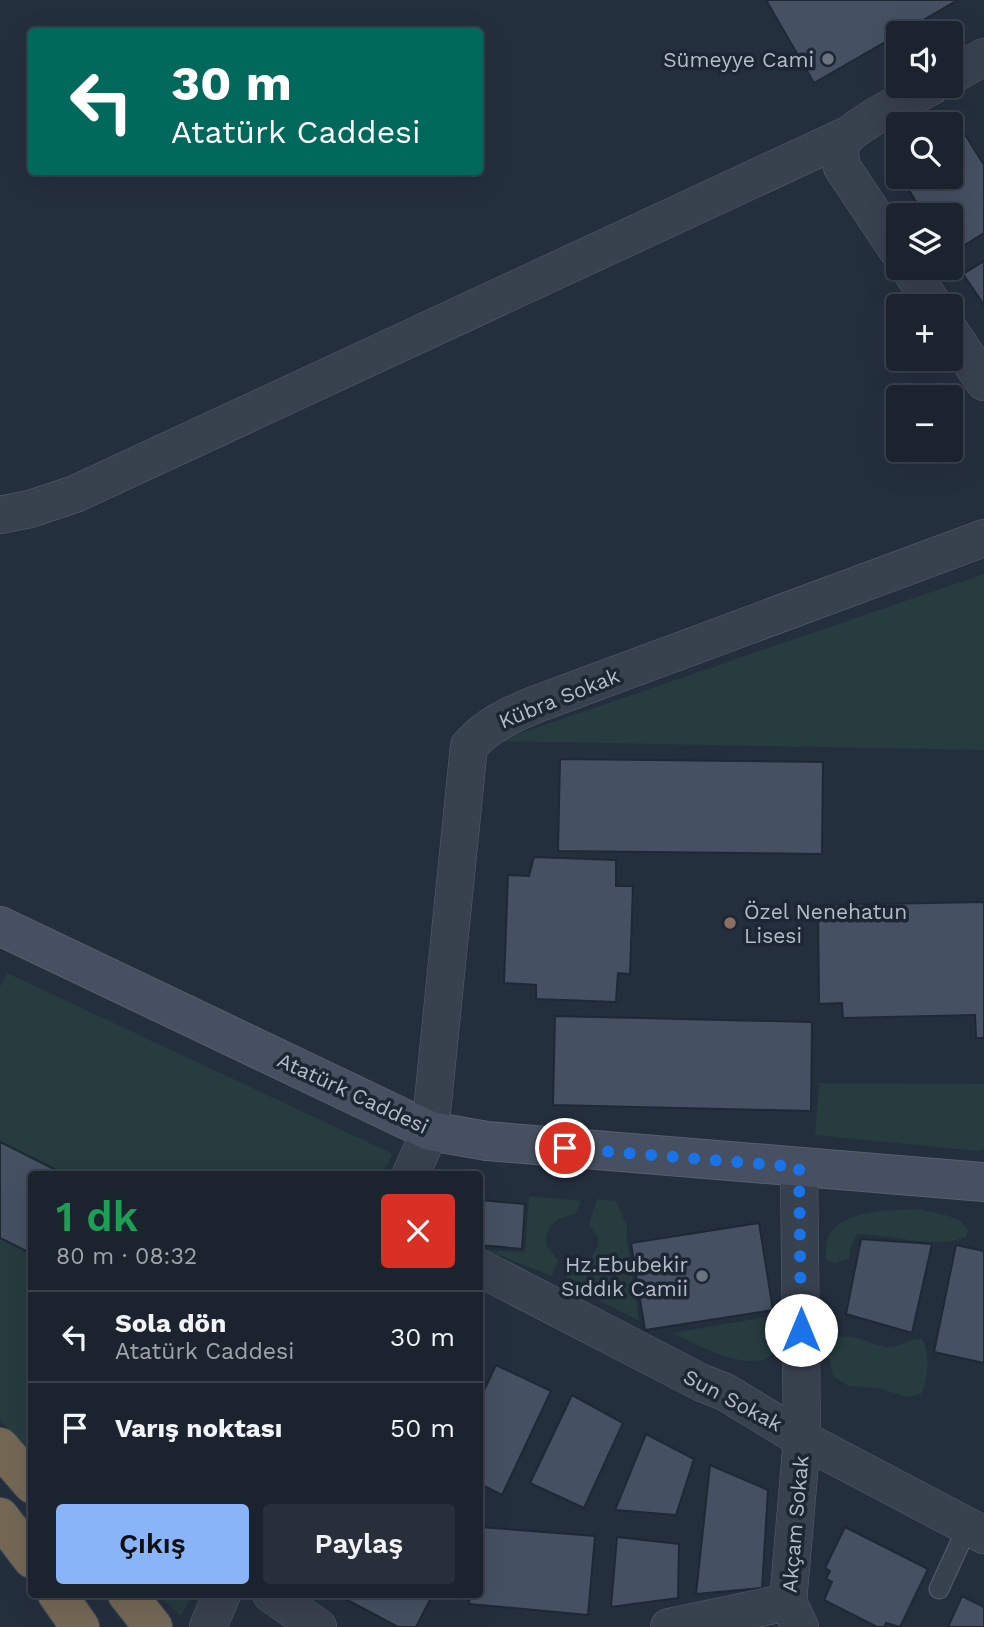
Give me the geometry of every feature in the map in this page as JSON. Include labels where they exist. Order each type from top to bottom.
[{"type":"highway","points":[[0,1447],[28,1478]]},
{"type":"highway","points":[[0,1517],[28,1554]]},
{"type":"highway","points":[[60,1598],[80,1627]]},
{"type":"highway","points":[[130,1598],[153,1627]]},
{"type":"street","points":[[963,68],[984,57]]},
{"type":"street","points":[[0,515],[30,509],[75,494],[848,135],[910,98]]},
{"type":"street","points":[[848,135],[842,144],[842,167],[886,233]]},
{"type":"street","points":[[963,350],[984,382]]},
{"type":"street","name":"Kübra Sokak","points":[[412,1171],[430,1131],[468,746],[502,718],[534,705],[984,538]]},
{"type":"street","name":"Atatürk Caddesi","points":[[0,926],[430,1131],[487,1142],[984,1182]]},
{"type":"street","name":"Akçam Sokak","points":[[794,1615],[802,1439],[799,1167]]},
{"type":"street","name":"Sun Sokak","points":[[483,1270],[702,1383],[725,1392],[802,1439],[975,1532]]},
{"type":"street","points":[[208,1627],[220,1598]]},
{"type":"street","points":[[277,1598],[318,1627]]},
{"type":"street","points":[[669,1627],[794,1615]]},
{"type":"lane","points":[[939,1589],[975,1532]]},
{"type":"green space","points":[[984,574],[984,750],[498,741]]},
{"type":"green space","points":[[7,973],[393,1154],[384,1171],[28,1171],[28,1452],[0,1419],[0,987]]},
{"type":"green space","points":[[819,1083],[984,1084],[984,1149],[978,1151],[815,1135]]},
{"type":"green space","points":[[529,1196],[581,1201],[576,1214],[558,1220],[548,1231],[546,1245],[558,1260],[552,1276],[486,1250],[525,1252]]},
{"type":"green space","points":[[597,1199],[616,1201],[627,1226],[639,1321],[563,1282],[577,1262],[590,1260],[598,1245],[598,1238],[589,1225]]},
{"type":"green space","points":[[919,1209],[959,1220],[968,1230],[966,1237],[928,1242],[857,1234],[850,1248],[849,1258],[835,1264],[826,1259],[828,1237],[844,1221],[869,1213]]},
{"type":"green space","points":[[779,1315],[779,1343],[772,1355],[760,1361],[729,1358],[672,1333]]},
{"type":"green space","points":[[848,1336],[888,1347],[922,1339],[928,1366],[921,1394],[906,1397],[879,1388],[848,1386],[833,1376],[826,1346],[834,1338]]},
{"type":"green space","points":[[161,1598],[191,1598],[181,1616]]},
{"type":"building","name":"Sümeyye Cami","points":[[766,0],[958,0],[922,21],[886,21],[886,42],[814,83]]},
{"type":"building","points":[[963,131],[984,165],[984,233],[963,246],[963,203],[917,203],[908,189],[963,189]]},
{"type":"building","points":[[984,261],[984,305],[963,274]]},
{"type":"building","points":[[560,759],[823,762],[822,854],[558,851]]},
{"type":"building","points":[[534,857],[616,860],[616,886],[633,886],[630,974],[618,973],[616,1002],[536,999],[536,985],[504,983],[508,875],[529,876]]},
{"type":"building","points":[[984,902],[984,1038],[976,1038],[975,1015],[843,1018],[842,1003],[819,1004],[818,905]]},
{"type":"building","points":[[555,1016],[812,1022],[811,1111],[553,1105]]},
{"type":"building","points":[[0,1142],[58,1171],[28,1171],[28,1252],[0,1238]]},
{"type":"building","points":[[483,1200],[525,1204],[522,1249],[483,1245]]},
{"type":"building","name":"Hz.Ebubekir Sıddık Camii","points":[[759,1223],[773,1310],[645,1330],[631,1243]]},
{"type":"building","points":[[861,1239],[932,1244],[912,1333],[846,1314]]},
{"type":"building","points":[[956,1245],[984,1251],[984,1363],[934,1352]]},
{"type":"building","points":[[496,1365],[551,1391],[502,1495],[483,1486],[483,1393]]},
{"type":"building","points":[[572,1395],[623,1423],[584,1508],[530,1483]]},
{"type":"building","points":[[646,1434],[694,1459],[676,1515],[615,1510]]},
{"type":"building","points":[[710,1465],[768,1490],[762,1588],[696,1594]]},
{"type":"building","points":[[483,1527],[595,1536],[588,1615],[469,1604],[470,1598],[483,1598]]},
{"type":"building","points":[[845,1527],[928,1569],[900,1627],[886,1623],[884,1627],[877,1627],[824,1600],[832,1582],[826,1579],[830,1571],[825,1568]]},
{"type":"building","points":[[617,1537],[679,1544],[678,1598],[611,1607]]},
{"type":"building","points":[[962,1596],[984,1607],[984,1627],[948,1627]]},
{"type":"building","points":[[344,1598],[431,1598],[416,1627],[398,1627]]},
{"type":"place","name":"Sümeyye Cami","points":[[828,59]]},
{"type":"place","name":"Özel Nenehatun Lisesi","points":[[730,923]]},
{"type":"place","name":"Hz.Ebubekir Sıddık Camii","points":[[702,1276]]},
{"type":"route","points":[[565,1148],[799,1167],[801,1330]]}]
